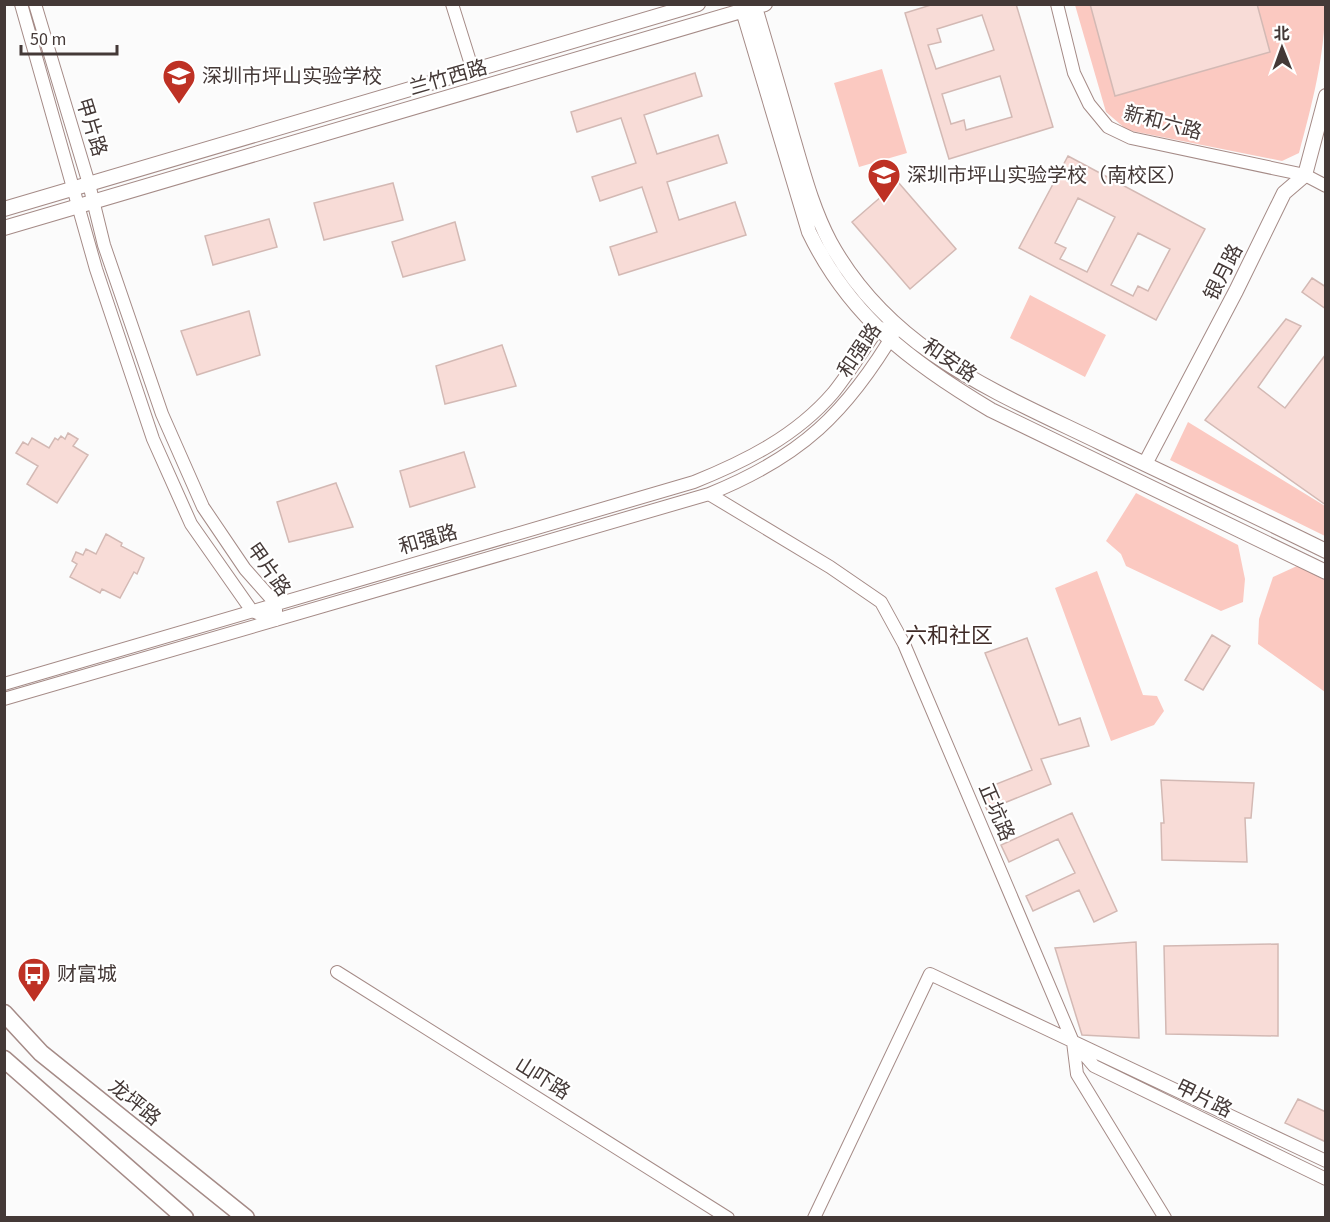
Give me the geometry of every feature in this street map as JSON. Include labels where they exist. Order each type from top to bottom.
[{"type":"main road","name":"龙坪路","points":[[4,1013],[41,1053],[246,1218]]},
{"type":"main road","points":[[4,1059],[185,1218]]},
{"type":"street","name":"甲片路","points":[[21,4],[72,189],[153,439],[191,524],[252,611],[276,620],[276,604],[245,569],[203,507],[162,414],[104,245],[89,184],[35,4]]},
{"type":"street","points":[[452,4],[473,71]]},
{"type":"street","name":"兰竹西路","points":[[4,209],[698,4]]},
{"type":"street","name":"新和六路","points":[[1057,4],[1074,73],[1089,104],[1108,128],[1131,138],[1305,175],[1326,186]]},
{"type":"street","name":"兰竹西路","points":[[4,228],[752,6]]},
{"type":"street","name":"和安路","points":[[752,6],[814,210],[857,284],[897,328],[935,356],[998,393],[1326,551]]},
{"type":"street","name":"和安路","points":[[752,6],[809,232],[840,283],[878,329],[944,382],[991,410],[1326,572]]},
{"type":"street","points":[[1305,175],[1326,96]]},
{"type":"street","name":"银月路","points":[[1145,464],[1236,291],[1284,193],[1305,175]]},
{"type":"street","name":"和强路","points":[[4,684],[694,482],[733,466],[793,430],[815,412],[851,368],[878,329],[897,328]]},
{"type":"street","name":"和强路","points":[[4,699],[709,494],[764,469],[818,430],[845,404],[866,378],[897,328]]},
{"type":"street","points":[[926,369],[935,356]]},
{"type":"street","name":"正坑路","points":[[709,494],[830,567],[881,602],[909,654],[1073,1042],[1077,1074],[1165,1218]]},
{"type":"street","name":"山吓路","points":[[337,972],[728,1218]]},
{"type":"street","name":"甲片路","points":[[814,1218],[930,974],[1326,1161]]},
{"type":"street","name":"甲片路","points":[[1073,1042],[1094,1066],[1326,1179]]},
{"type":"shaded area","points":[[1075,5],[1325,5],[1320,61],[1299,153],[1282,161],[1127,130],[1106,112]]},
{"type":"shaded area","points":[[882,69],[907,153],[859,167],[834,83]]},
{"type":"shaded area","points":[[1030,295],[1106,335],[1085,377],[1010,338]]},
{"type":"shaded area","points":[[1188,422],[1325,506],[1325,536],[1170,460]]},
{"type":"shaded area","points":[[1136,493],[1238,545],[1245,579],[1243,602],[1221,611],[1126,566],[1121,554],[1106,541]]},
{"type":"shaded area","points":[[1297,566],[1325,580],[1325,692],[1258,644],[1259,619],[1273,577]]},
{"type":"shaded area","points":[[1097,571],[1143,695],[1157,696],[1164,711],[1154,725],[1111,741],[1055,588]]},
{"type":"building","points":[[934,4],[1016,4],[1053,127],[949,159],[905,13]],"holes":[[[982,15],[994,50],[936,69],[928,45],[941,42],[937,29]],[[1000,76],[1012,117],[966,130],[964,120],[951,124],[942,94]]]},
{"type":"building","points":[[1090,4],[1257,4],[1270,52],[1115,96]]},
{"type":"building","points":[[695,73],[702,96],[644,115],[657,154],[718,135],[727,163],[667,182],[679,220],[735,202],[746,235],[619,275],[610,247],[657,232],[642,187],[600,201],[592,177],[636,163],[621,118],[577,132],[571,112]]},
{"type":"building","points":[[1068,156],[1205,229],[1156,320],[1019,248]],"holes":[[[1078,198],[1115,217],[1087,272],[1060,259],[1066,248],[1055,243]],[[1138,233],[1170,249],[1148,291],[1138,286],[1133,296],[1111,285]]]},
{"type":"building","points":[[898,182],[956,249],[910,289],[852,222]]},
{"type":"building","points":[[393,183],[403,220],[324,240],[314,203]]},
{"type":"building","points":[[269,219],[277,247],[213,265],[205,236]]},
{"type":"building","points":[[455,222],[465,260],[403,277],[392,242]]},
{"type":"building","points":[[1312,278],[1326,287],[1326,309],[1302,292]]},
{"type":"building","points":[[249,311],[260,355],[197,375],[181,331]]},
{"type":"building","points":[[1286,319],[1301,326],[1258,387],[1285,408],[1326,354],[1326,505],[1205,420]]},
{"type":"building","points":[[502,345],[516,386],[445,404],[436,366]]},
{"type":"building","points":[[68,433],[78,439],[73,446],[88,455],[57,503],[27,484],[38,466],[16,453],[23,442],[28,445],[32,438],[49,448],[55,438],[58,440],[61,436],[65,439]]},
{"type":"building","points":[[464,452],[475,487],[410,507],[400,471]]},
{"type":"building","points":[[336,483],[353,527],[289,542],[277,502]]},
{"type":"building","points":[[106,534],[122,543],[121,546],[144,558],[137,574],[134,572],[120,598],[102,589],[100,593],[70,577],[77,564],[72,561],[76,552],[83,555],[86,549],[96,554]]},
{"type":"building","points":[[1212,635],[1230,646],[1203,690],[1185,680]]},
{"type":"building","points":[[1027,638],[1059,725],[1080,718],[1089,746],[1041,759],[1051,784],[987,810],[979,791],[1032,770],[985,653]]},
{"type":"building","points":[[1161,780],[1254,783],[1251,818],[1245,818],[1247,862],[1162,860],[1161,823],[1164,823]]},
{"type":"building","points":[[1072,813],[1117,911],[1094,922],[1079,890],[1033,911],[1026,896],[1075,873],[1058,839],[1009,862],[1001,845]]},
{"type":"building","points":[[1136,942],[1139,1038],[1082,1035],[1055,948]]},
{"type":"building","points":[[1278,944],[1278,1036],[1166,1034],[1164,946]]},
{"type":"building","points":[[1298,1099],[1326,1112],[1326,1142],[1285,1123]]},
{"type":"place","name":"深圳市坪山实验学校","points":[[179,105]]},
{"type":"place","name":"深圳市坪山实验学校（南校区）","points":[[884,204]]},
{"type":"place","name":"财富城","points":[[34,1003]]},
{"type":"district","name":"六和社区","points":[[949,635]]}]
